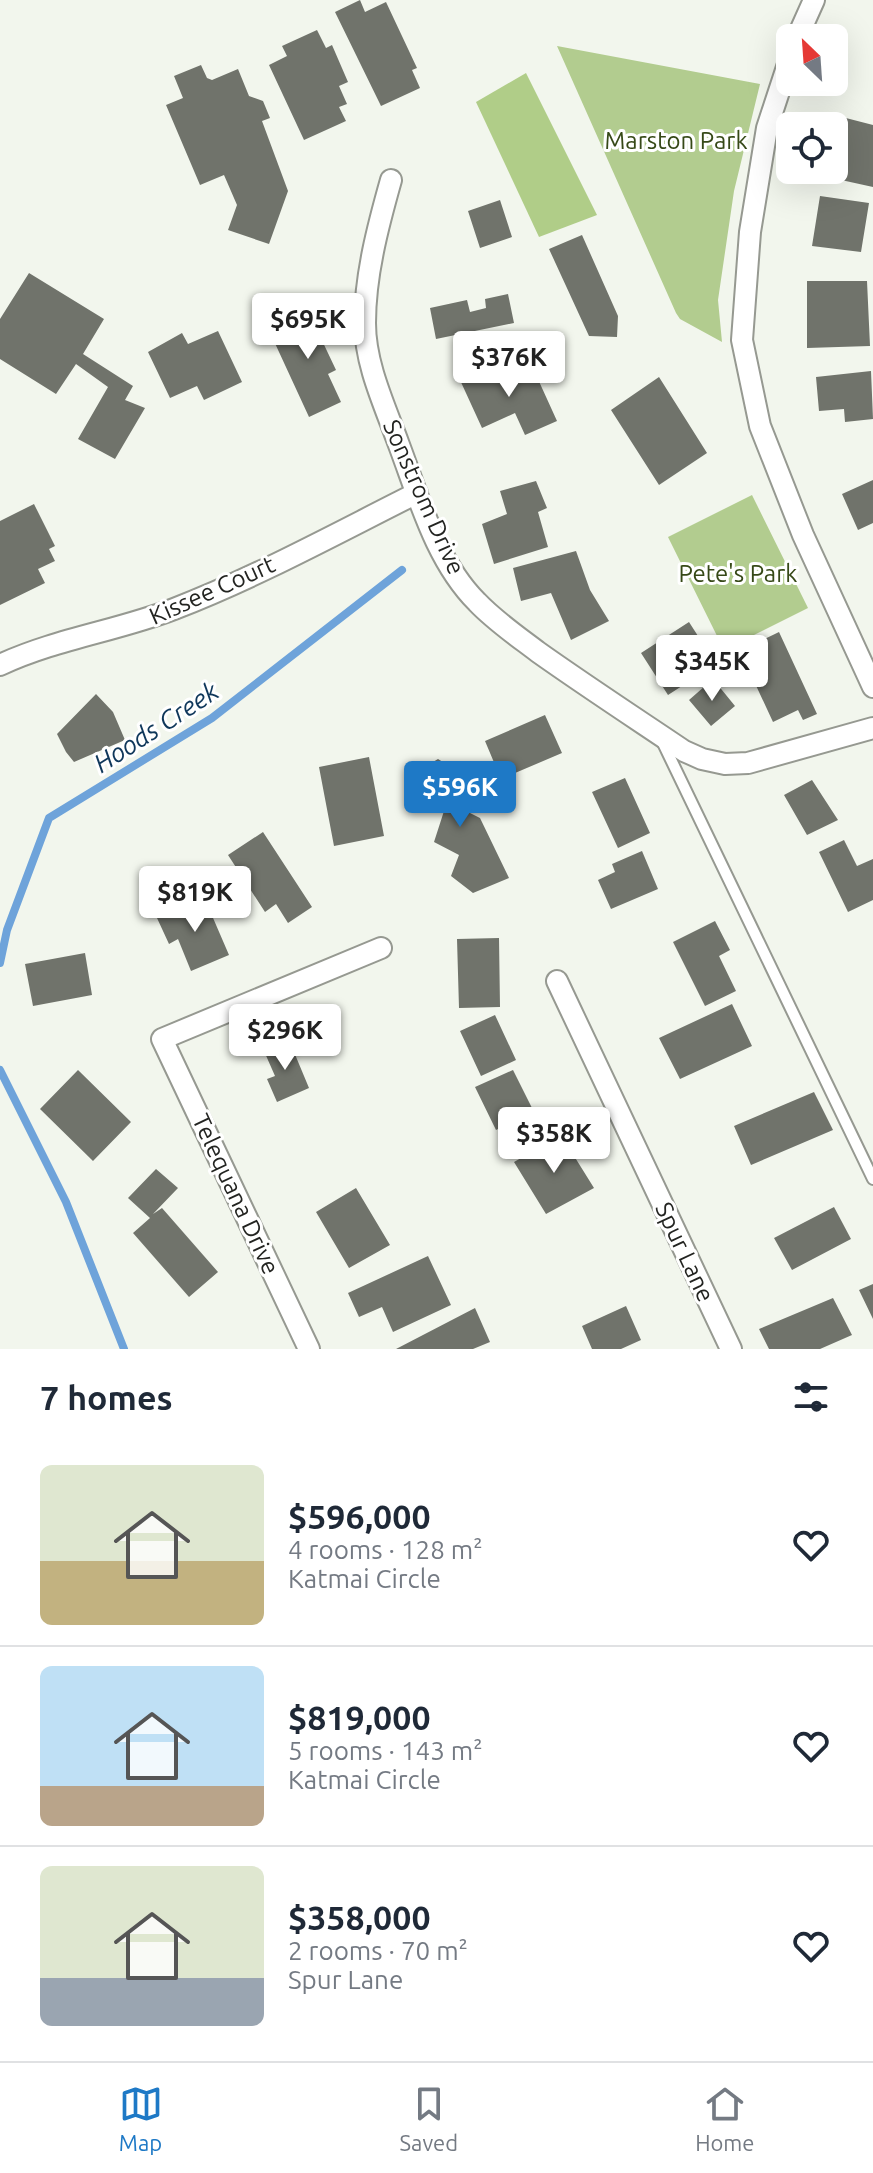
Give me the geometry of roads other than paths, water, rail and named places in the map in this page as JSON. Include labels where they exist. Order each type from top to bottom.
[{"type":"street","points":[[803,24],[814,0]]},
{"type":"street","points":[[778,96],[767,128],[752,217],[742,340],[760,426],[803,535],[873,687]]},
{"type":"street","name":"Sonstrom Drive","points":[[391,180],[366,292],[365,327],[379,393],[417,493],[444,555],[474,600],[494,620],[572,676],[684,751],[702,759],[725,764],[748,763],[873,728]]},
{"type":"street","name":"Kissee Court","points":[[0,665],[50,646],[136,623],[196,601],[417,493]]},
{"type":"street","name":"Telequana Drive","points":[[309,1349],[162,1039],[381,948]]},
{"type":"street","name":"Spur Lane","points":[[557,981],[731,1349]]},
{"type":"lane","points":[[659,735],[873,1179]]},
{"type":"waterway","name":"Hoods Creek","points":[[0,963],[7,930],[49,818],[212,718],[402,570]]},
{"type":"waterway","name":"Hoods Creek","points":[[0,1070],[66,1202],[124,1349]]},
{"type":"park label","name":"Marston Park","points":[[676,140]]},
{"type":"park label","name":"Pete's Park","points":[[738,573]]}]
